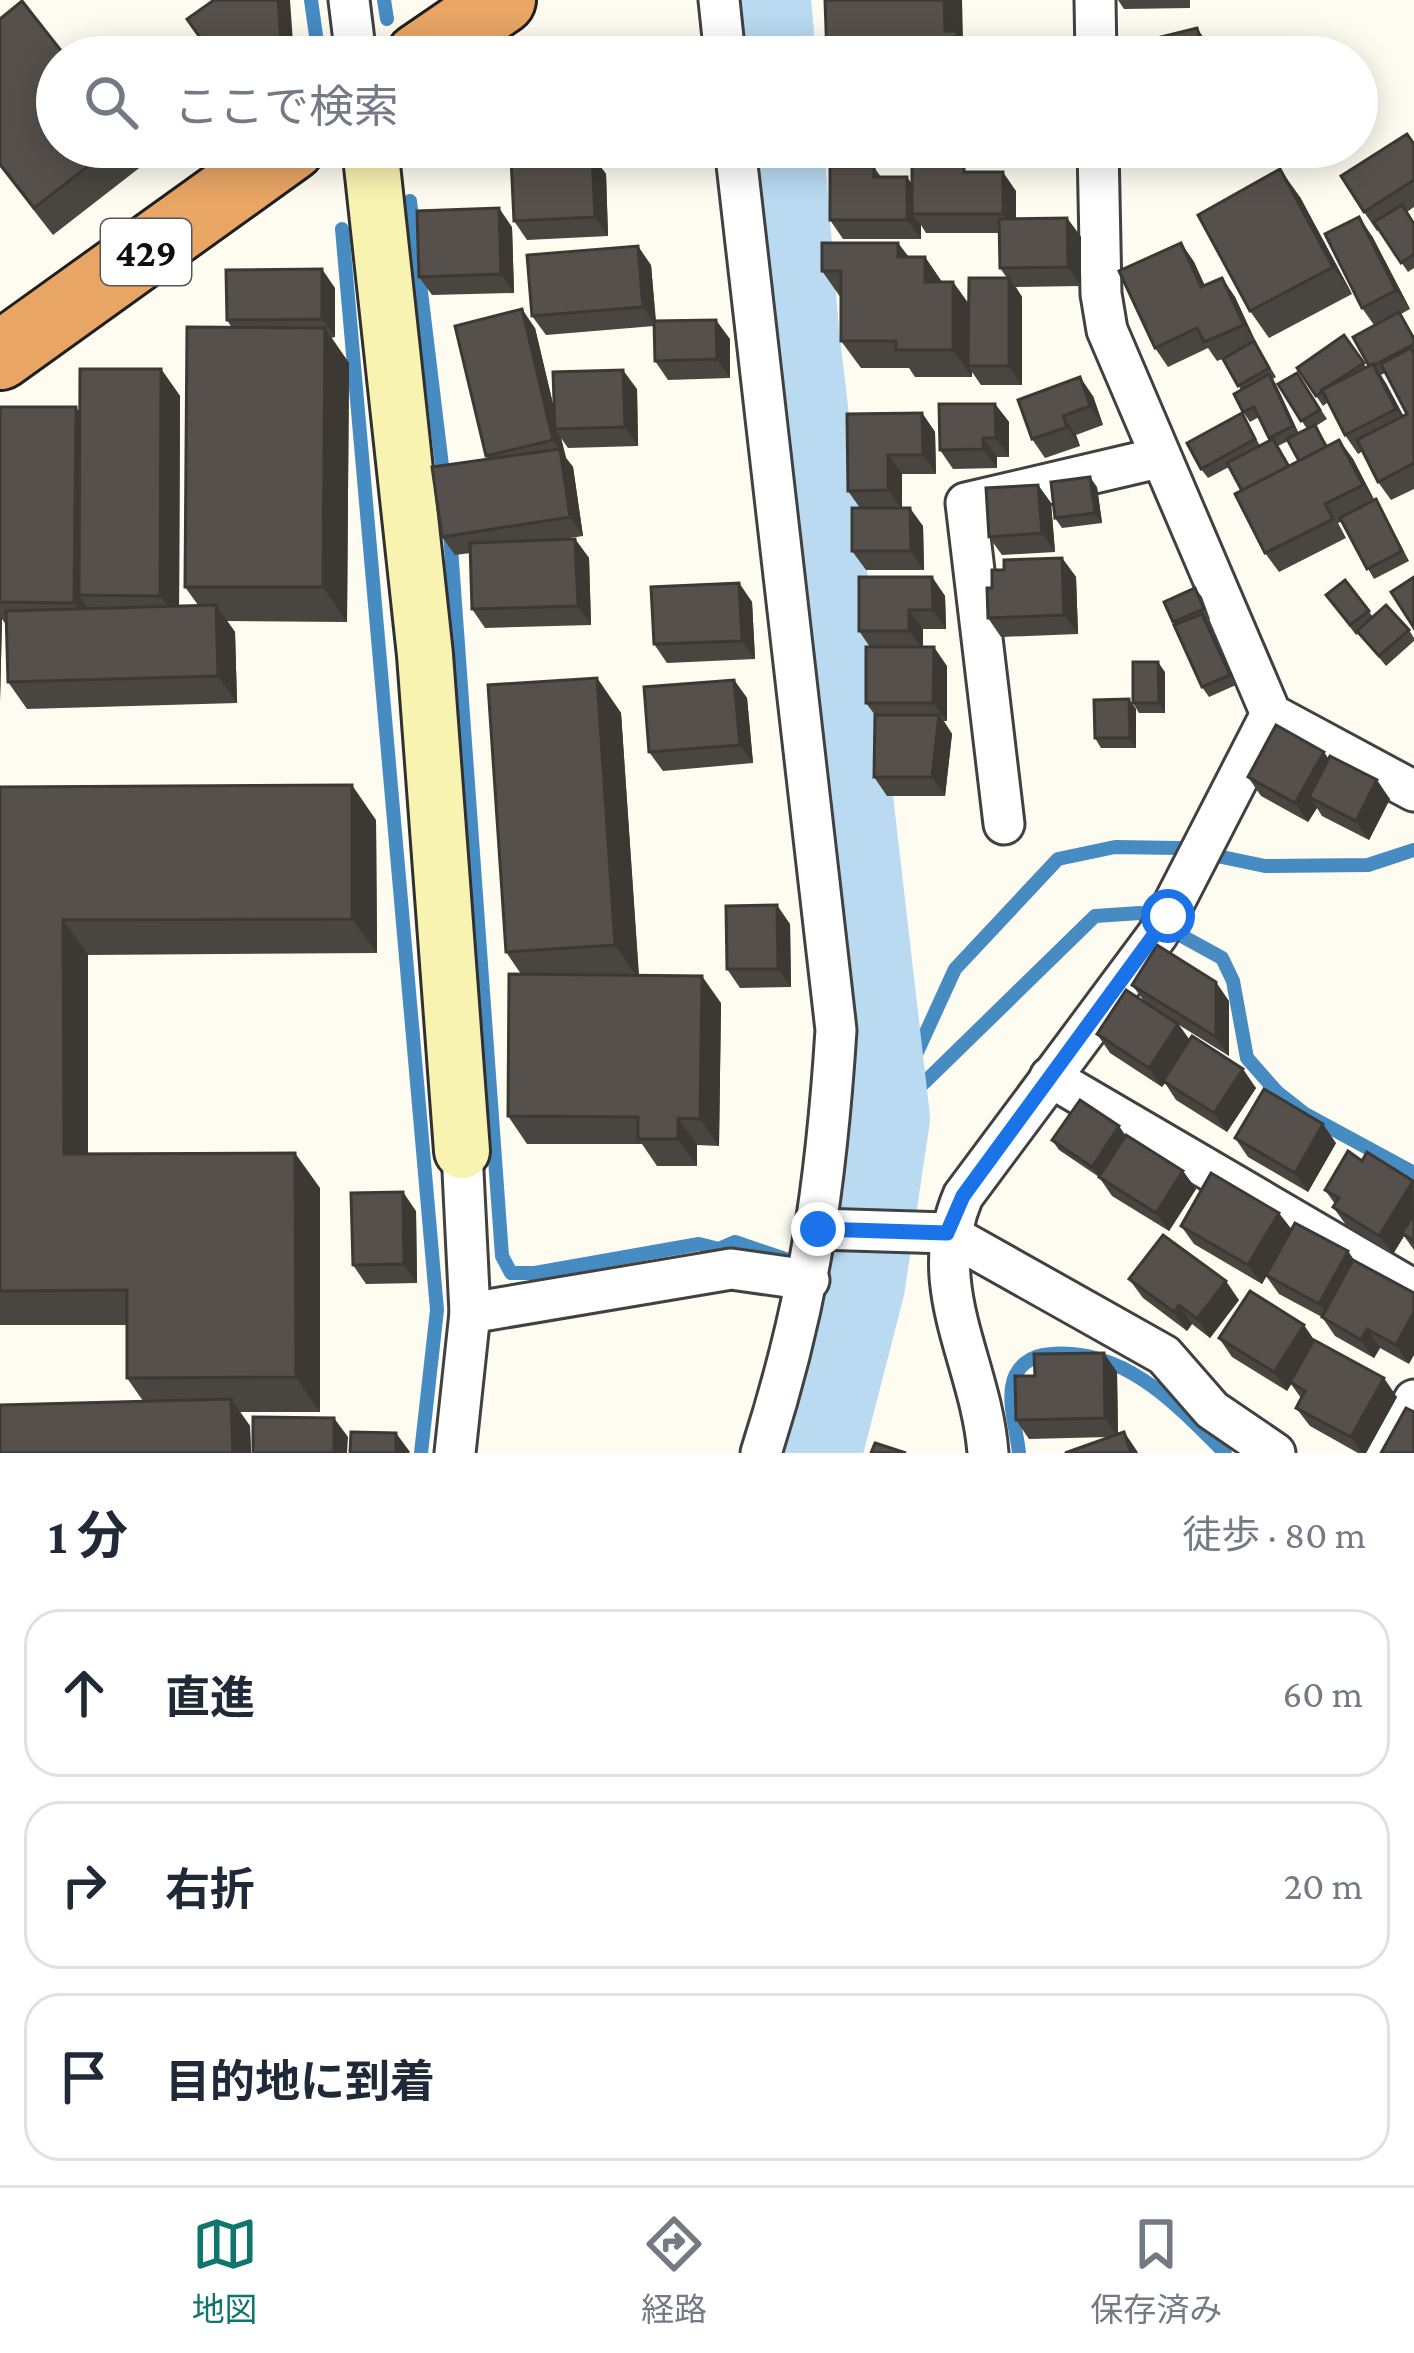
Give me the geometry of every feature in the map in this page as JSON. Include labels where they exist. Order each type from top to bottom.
[{"type":"highway","points":[[450,36],[502,0]]},
{"type":"highway","name":"429","points":[[0,356],[262,168]]},
{"type":"street","points":[[349,0],[353,36]]},
{"type":"street","points":[[718,0],[722,36]]},
{"type":"street","points":[[1095,0],[1096,36]]},
{"type":"street","points":[[372,168],[425,655],[462,1151],[470,1312],[455,1453]]},
{"type":"street","points":[[737,168],[836,1030],[817,1253],[761,1453]]},
{"type":"street","points":[[1098,168],[1101,294],[1107,330],[1271,714],[1414,791]]},
{"type":"street","points":[[1004,824],[966,503],[1159,458]]},
{"type":"street","points":[[933,1232],[1163,925],[1271,714]]},
{"type":"street","points":[[1050,1077],[1414,1290]]},
{"type":"street","points":[[470,1312],[933,1232],[1163,1355],[1212,1410],[1274,1453]]},
{"type":"street","points":[[933,1232],[988,1453]]},
{"type":"street","points":[[1385,1453],[1414,1400]]},
{"type":"building","points":[[214,0],[278,0],[281,36],[199,36],[187,19]]},
{"type":"building","points":[[825,0],[944,0],[945,31],[957,31],[957,36],[826,36]]},
{"type":"building","points":[[22,1],[50,36],[36,36],[36,168],[86,168],[34,208],[0,164],[0,19]]},
{"type":"building","points":[[1197,28],[1199,36],[1165,36]]},
{"type":"building","points":[[1407,134],[1414,144],[1414,180],[1364,212],[1341,176],[1354,168],[1378,168],[1378,152]]},
{"type":"building","points":[[511,168],[593,168],[595,217],[514,221]]},
{"type":"building","points":[[830,168],[874,168],[874,177],[907,177],[907,220],[830,220]]},
{"type":"building","points":[[912,168],[1003,172],[1003,214],[912,214]]},
{"type":"building","points":[[1280,169],[1333,267],[1250,311],[1198,215]]},
{"type":"building","points":[[1402,205],[1414,224],[1414,254],[1401,263],[1374,222]]},
{"type":"building","points":[[499,208],[501,274],[419,277],[417,211]]},
{"type":"building","points":[[1359,217],[1396,290],[1362,308],[1325,234]]},
{"type":"building","points":[[1067,218],[1068,267],[1000,268],[999,219]]},
{"type":"building","points":[[822,243],[898,243],[898,257],[925,257],[925,282],[953,282],[953,350],[896,350],[896,341],[841,341],[841,271],[822,271]]},
{"type":"building","points":[[1181,243],[1201,287],[1222,278],[1244,325],[1204,342],[1197,328],[1155,348],[1119,271]]},
{"type":"building","points":[[638,246],[643,307],[532,316],[527,255]]},
{"type":"building","points":[[322,269],[322,319],[227,320],[226,270]]},
{"type":"building","points":[[969,278],[1009,278],[1009,366],[968,366]]},
{"type":"building","points":[[522,309],[553,440],[486,456],[455,326]]},
{"type":"building","points":[[1399,312],[1414,344],[1369,366],[1353,337]]},
{"type":"building","points":[[716,320],[717,359],[655,361],[654,321]]},
{"type":"building","points":[[187,327],[325,328],[323,587],[185,587]]},
{"type":"building","points":[[1344,335],[1364,363],[1316,396],[1297,368]]},
{"type":"building","points":[[1254,341],[1269,368],[1238,386],[1223,359]]},
{"type":"building","points":[[1411,348],[1414,463],[1378,482],[1357,440],[1407,414],[1381,364]]},
{"type":"building","points":[[1373,364],[1396,409],[1345,435],[1322,390]]},
{"type":"building","points":[[80,369],[161,369],[160,596],[79,595]]},
{"type":"building","points":[[623,370],[625,427],[555,429],[553,372]]},
{"type":"building","points":[[1297,373],[1320,410],[1301,421],[1278,384]]},
{"type":"building","points":[[1269,374],[1293,426],[1269,438],[1254,407],[1243,412],[1234,394]]},
{"type":"building","points":[[1080,377],[1090,406],[1063,416],[1067,427],[1032,439],[1018,400]]},
{"type":"building","points":[[939,404],[995,404],[996,438],[983,438],[983,449],[940,450]]},
{"type":"building","points":[[0,407],[76,407],[74,603],[0,602]]},
{"type":"building","points":[[922,413],[923,455],[888,455],[888,490],[848,491],[847,414]]},
{"type":"building","points":[[1242,413],[1255,439],[1201,469],[1187,443]]},
{"type":"building","points":[[1315,425],[1326,447],[1299,461],[1287,439]]},
{"type":"building","points":[[1273,439],[1289,467],[1242,491],[1227,463]]},
{"type":"building","points":[[1339,440],[1363,485],[1325,504],[1333,519],[1265,553],[1235,494]]},
{"type":"building","points":[[560,449],[570,517],[442,537],[432,467]]},
{"type":"building","points":[[1090,477],[1095,513],[1055,518],[1051,482]]},
{"type":"building","points":[[1038,485],[1042,533],[989,537],[986,488]]},
{"type":"building","points":[[1376,499],[1402,551],[1367,569],[1340,518]]},
{"type":"building","points":[[852,508],[910,508],[911,551],[852,551]]},
{"type":"building","points":[[575,539],[578,606],[472,609],[470,543]]},
{"type":"building","points":[[1062,558],[1064,615],[988,618],[987,588],[992,588],[992,570],[1004,570],[1004,560]]},
{"type":"building","points":[[859,577],[932,577],[933,610],[909,610],[909,631],[859,631]]},
{"type":"building","points":[[1414,577],[1414,628],[1391,592]]},
{"type":"building","points":[[1345,580],[1369,611],[1350,625],[1326,595]]},
{"type":"building","points":[[739,583],[742,641],[654,644],[651,587]]},
{"type":"building","points":[[1195,588],[1204,609],[1173,622],[1164,602]]},
{"type":"building","points":[[216,605],[218,676],[8,682],[6,611]]},
{"type":"building","points":[[1386,605],[1409,630],[1379,656],[1357,631]]},
{"type":"building","points":[[1202,614],[1230,675],[1202,687],[1174,625]]},
{"type":"building","points":[[866,647],[934,647],[933,703],[866,703]]},
{"type":"building","points":[[1133,662],[1158,662],[1159,703],[1133,703]]},
{"type":"building","points":[[597,678],[615,945],[506,952],[488,685]]},
{"type":"building","points":[[734,680],[740,745],[649,752],[644,687]]},
{"type":"building","points":[[1129,699],[1130,738],[1095,738],[1094,700]]},
{"type":"building","points":[[875,715],[939,715],[932,777],[874,777]]},
{"type":"building","points":[[1276,725],[1324,752],[1295,803],[1248,777]]},
{"type":"building","points":[[1330,756],[1377,780],[1356,821],[1309,797]]},
{"type":"building","points":[[352,785],[352,919],[63,920],[64,1154],[295,1153],[296,1377],[127,1378],[127,1290],[0,1291],[0,787]]},
{"type":"building","points":[[777,905],[778,969],[727,969],[726,906]]},
{"type":"building","points":[[1157,945],[1216,982],[1216,1037],[1132,985]]},
{"type":"building","points":[[509,974],[702,976],[700,1119],[678,1118],[678,1139],[638,1139],[638,1117],[508,1116]]},
{"type":"building","points":[[1126,990],[1178,1024],[1149,1068],[1097,1034]]},
{"type":"building","points":[[1192,1036],[1243,1069],[1214,1113],[1163,1081]]},
{"type":"building","points":[[1264,1089],[1323,1124],[1295,1173],[1235,1138]]},
{"type":"building","points":[[1080,1100],[1119,1126],[1092,1167],[1052,1140]]},
{"type":"building","points":[[1126,1135],[1183,1171],[1156,1213],[1099,1177]]},
{"type":"building","points":[[1348,1151],[1362,1161],[1367,1152],[1413,1181],[1379,1236],[1333,1207],[1339,1198],[1325,1190]]},
{"type":"building","points":[[1211,1173],[1279,1213],[1248,1265],[1181,1226]]},
{"type":"building","points":[[403,1192],[404,1264],[353,1265],[351,1193]]},
{"type":"building","points":[[1414,1214],[1414,1241],[1402,1233]]},
{"type":"building","points":[[1295,1223],[1348,1251],[1319,1304],[1266,1275]]},
{"type":"building","points":[[1163,1235],[1226,1281],[1197,1319],[1179,1305],[1174,1312],[1129,1279]]},
{"type":"building","points":[[1353,1260],[1414,1293],[1414,1312],[1396,1345],[1367,1329],[1361,1340],[1322,1317]]},
{"type":"building","points":[[1250,1291],[1304,1325],[1274,1372],[1219,1338]]},
{"type":"building","points":[[1314,1340],[1384,1378],[1351,1437],[1296,1408],[1305,1391],[1290,1382]]},
{"type":"building","points":[[1104,1353],[1105,1418],[1016,1420],[1015,1376],[1035,1376],[1034,1354]]},
{"type":"building","points":[[231,1399],[233,1453],[0,1453],[0,1405]]},
{"type":"building","points":[[1406,1408],[1414,1412],[1414,1453],[1381,1453]]},
{"type":"building","points":[[253,1417],[334,1418],[334,1453],[253,1453]]},
{"type":"building","points":[[351,1432],[396,1433],[396,1453],[350,1453]]},
{"type":"building","points":[[1124,1432],[1131,1453],[1065,1453]]},
{"type":"building","points":[[875,1443],[906,1453],[871,1453]]},
{"type":"waterway","points":[[311,0],[316,36]]},
{"type":"waterway","points":[[384,0],[387,19]]},
{"type":"waterway","points":[[769,0],[772,36]]},
{"type":"waterway","points":[[784,168],[797,331],[888,1118],[863,1286],[820,1453]]},
{"type":"waterway","points":[[410,201],[444,482]]},
{"type":"waterway","points":[[342,229],[437,1310],[421,1453]]},
{"type":"waterway","points":[[450,534],[502,1256],[511,1273],[535,1273],[699,1244],[719,1249],[735,1242],[788,1260]]},
{"type":"waterway","points":[[892,1107],[955,969],[1058,859],[1115,847],[1179,848],[1265,866],[1368,865],[1414,850]]},
{"type":"waterway","points":[[888,1118],[1095,916],[1140,913],[1222,958],[1233,981],[1247,1058],[1277,1092],[1305,1114],[1414,1173]]},
{"type":"waterway","points":[[815,1269],[863,1286]]},
{"type":"waterway","points":[[1019,1453],[1014,1380],[1025,1363],[1051,1354],[1103,1360],[1126,1370],[1168,1399],[1225,1453]]},
{"type":"route","points":[[818,1229],[947,1233],[963,1196],[1168,916]]}]
